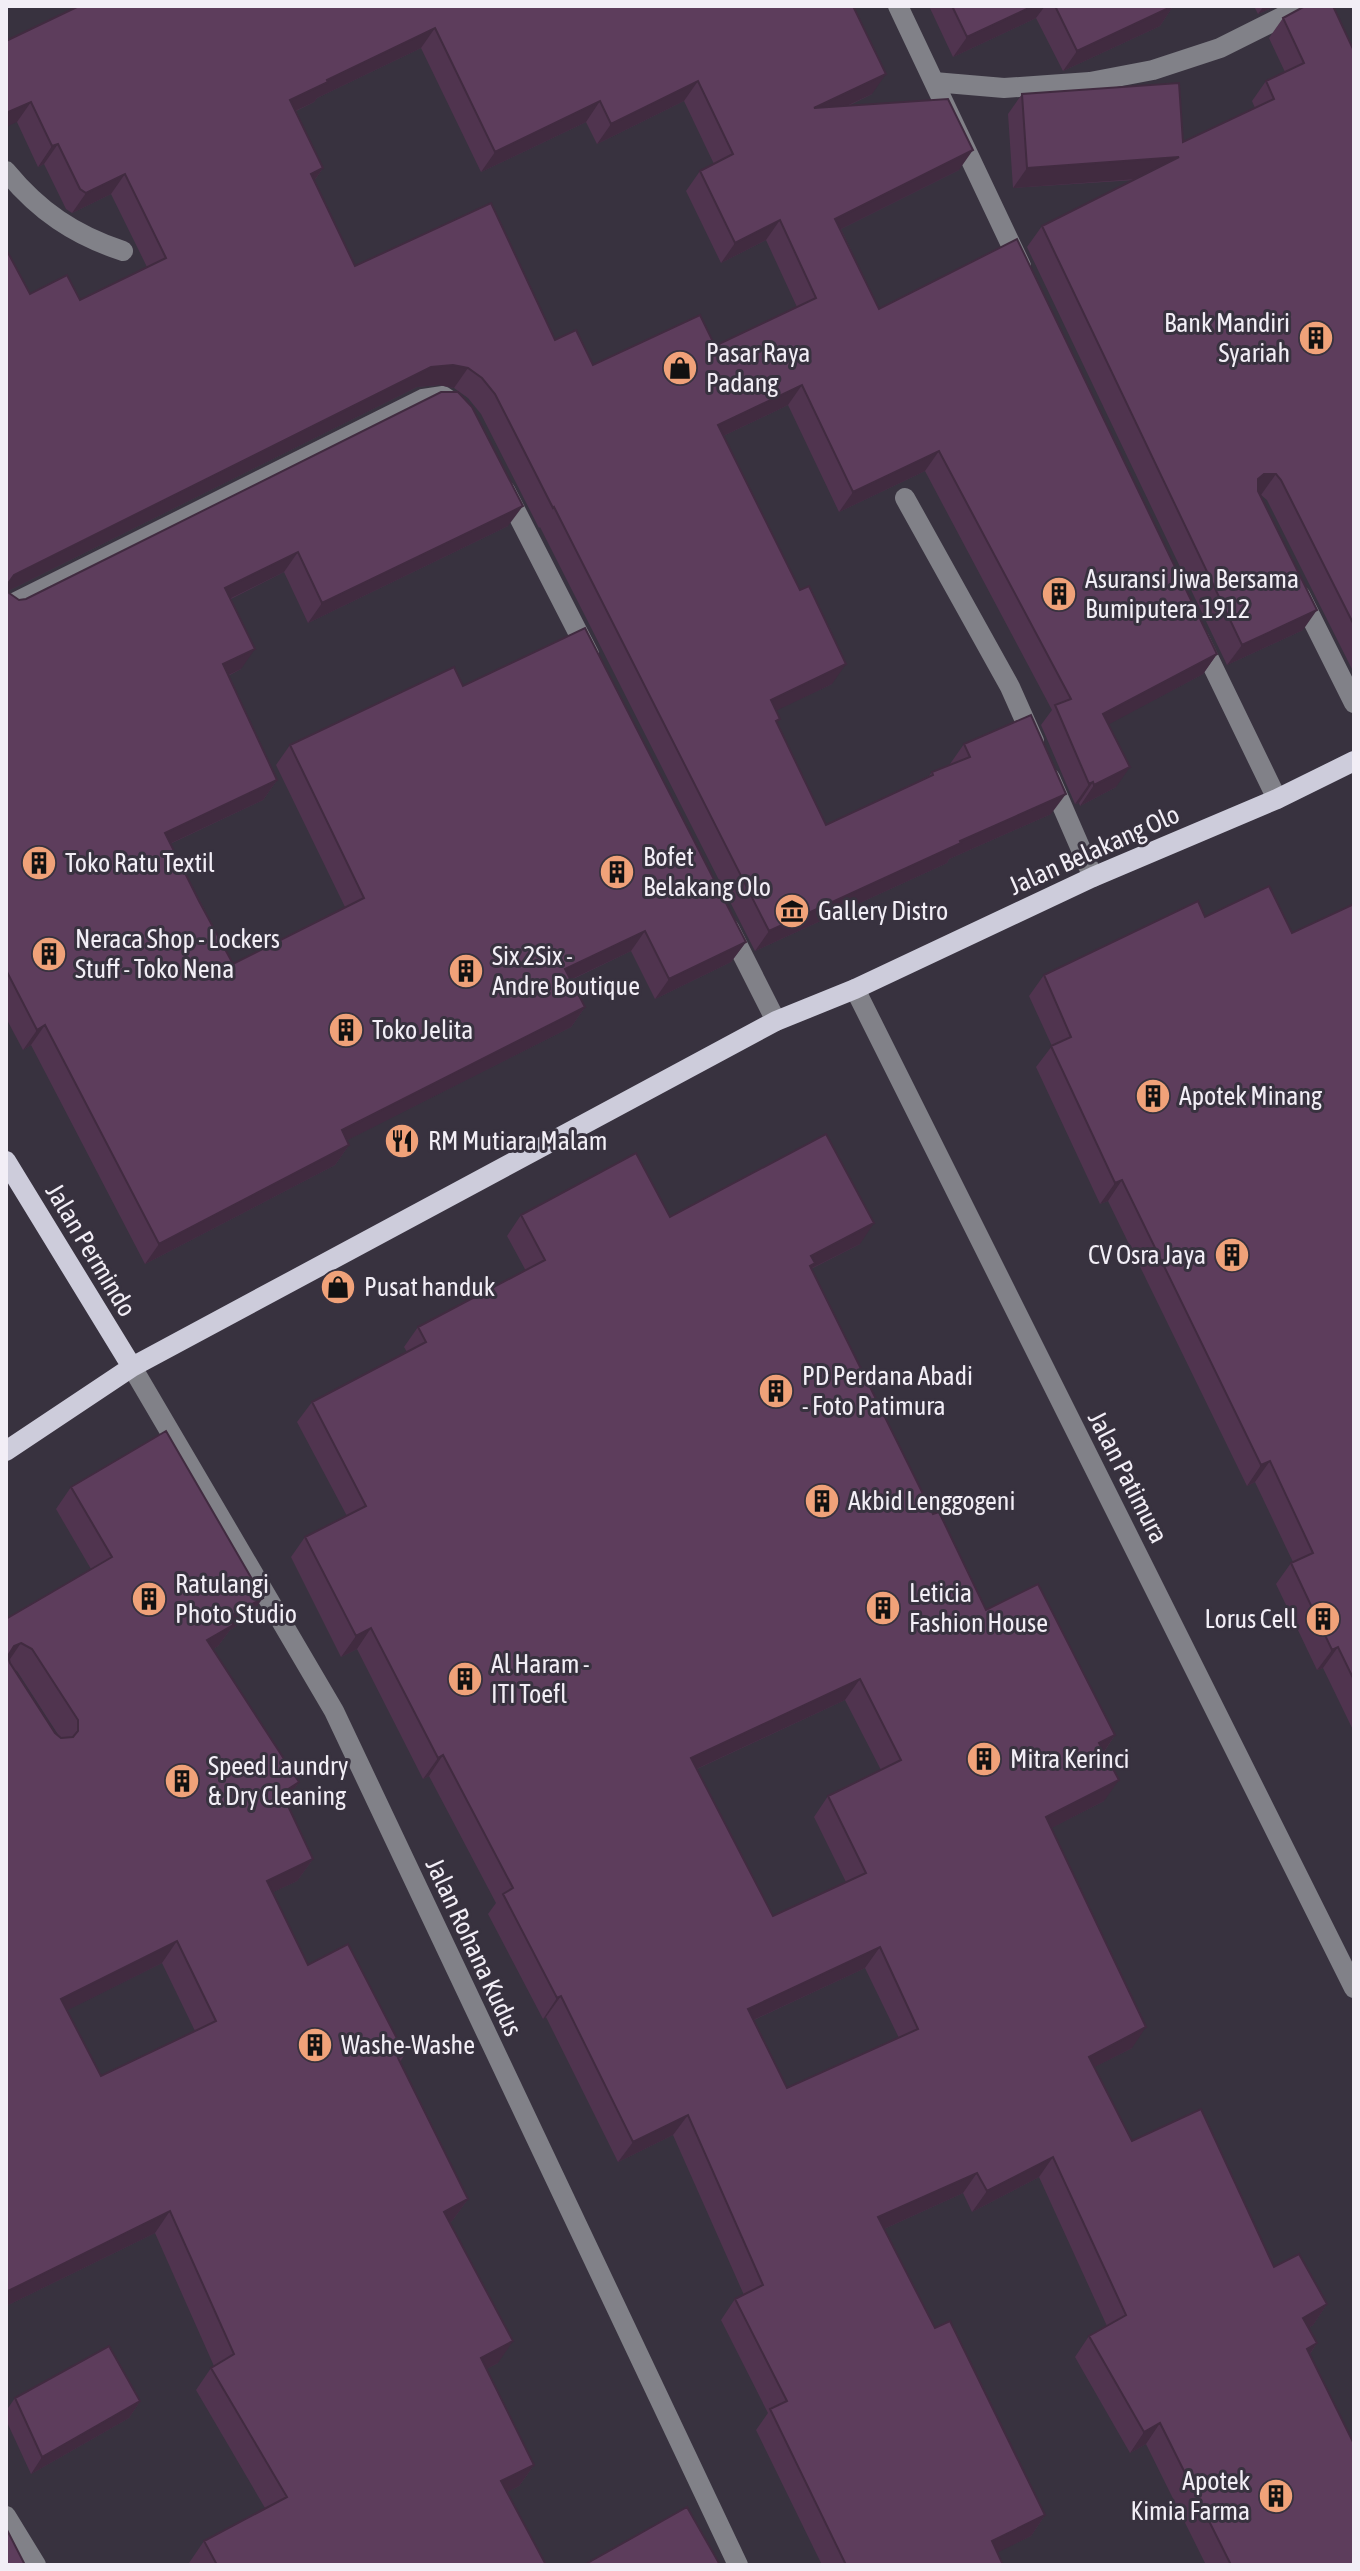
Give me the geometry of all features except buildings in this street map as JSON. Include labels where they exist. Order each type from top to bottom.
[{"type":"main road","name":"Jalan Belakang Olo","points":[[6,1451],[132,1367],[776,1021],[855,989],[1093,877],[1277,799],[1354,761]]},
{"type":"main road","name":"Jalan Permindo","points":[[6,1161],[132,1367]]},
{"type":"street","points":[[898,6],[1029,283]]},
{"type":"street","points":[[934,82],[1004,88],[1090,82],[1137,73],[1220,48],[1304,6]]},
{"type":"street","points":[[6,171],[25,193],[70,229],[92,241],[123,251]]},
{"type":"street","points":[[6,607],[423,399],[443,396],[463,413]]},
{"type":"street","points":[[498,476],[598,672]]},
{"type":"street","points":[[905,498],[1010,687],[1093,877]]},
{"type":"street","points":[[1290,576],[1354,703]]},
{"type":"street","points":[[1187,613],[1277,799]]},
{"type":"street","points":[[719,909],[776,1021]]},
{"type":"street","name":"Jalan Patimura","points":[[855,989],[1354,1988]]},
{"type":"street","name":"Jalan Rohana Kudus","points":[[132,1367],[334,1711],[738,2565]]},
{"type":"street","points":[[6,2516],[36,2565]]},
{"type":"place","name":"Bank Mandiri Syariah","points":[[1316,338]]},
{"type":"place","name":"Pasar Raya Padang","points":[[680,368]]},
{"type":"place","name":"Asuransi Jiwa Bersama Bumiputera 1912","points":[[1059,594]]},
{"type":"place","name":"Toko Ratu Textil","points":[[39,863]]},
{"type":"place","name":"Bofet Belakang Olo","points":[[617,872]]},
{"type":"place","name":"Gallery Distro","points":[[792,911]]},
{"type":"place","name":"Neraca Shop - Lockers Stuff - Toko Nena","points":[[49,954]]},
{"type":"place","name":"Six 2Six - Andre Boutique","points":[[466,971]]},
{"type":"place","name":"Toko Jelita","points":[[346,1030]]},
{"type":"place","name":"Apotek Minang","points":[[1153,1096]]},
{"type":"place","name":"RM Mutiara Malam","points":[[402,1141]]},
{"type":"place","name":"CV Osra Jaya","points":[[1232,1255]]},
{"type":"place","name":"Pusat handuk","points":[[338,1287]]},
{"type":"place","name":"PD Perdana Abadi - Foto Patimura","points":[[776,1391]]},
{"type":"place","name":"Akbid Lenggogeni","points":[[822,1501]]},
{"type":"place","name":"Ratulangi Photo Studio","points":[[149,1599]]},
{"type":"place","name":"Leticia Fashion House","points":[[883,1608]]},
{"type":"place","name":"Lorus Cell","points":[[1323,1619]]},
{"type":"place","name":"Al Haram - ITI Toefl","points":[[465,1679]]},
{"type":"place","name":"Mitra Kerinci","points":[[984,1759]]},
{"type":"place","name":"Speed Laundry & Dry Cleaning","points":[[182,1781]]},
{"type":"place","name":"Washe-Washe","points":[[315,2045]]},
{"type":"place","name":"Apotek Kimia Farma","points":[[1276,2496]]}]
